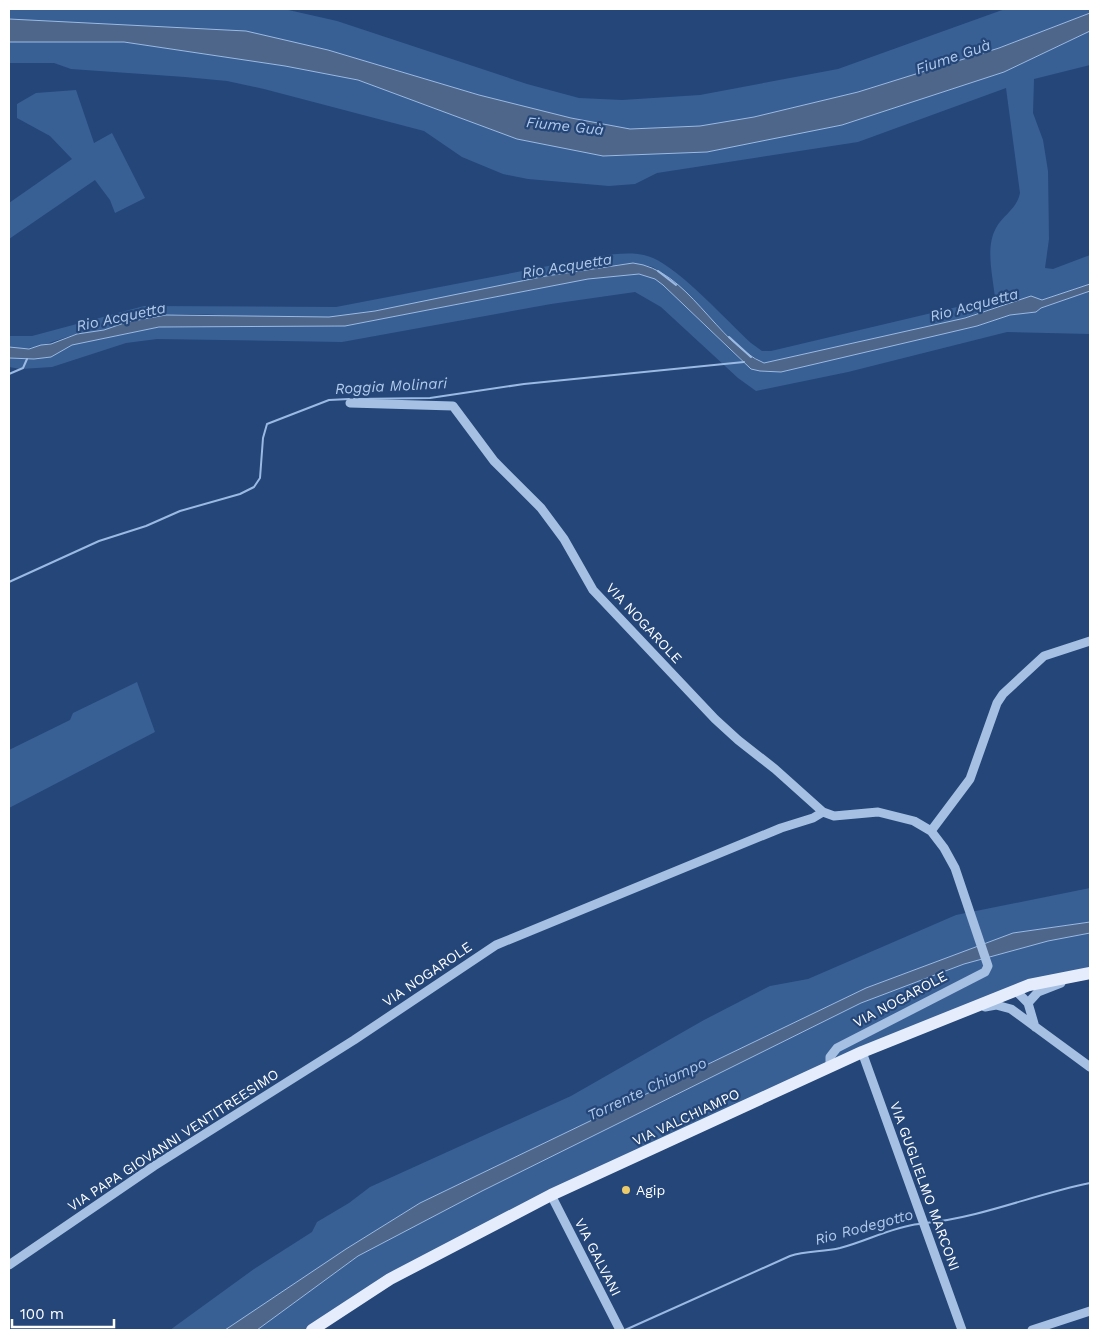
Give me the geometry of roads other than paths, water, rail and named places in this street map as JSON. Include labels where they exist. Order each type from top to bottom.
[{"type":"main road","name":"VIA VALCHIAMPO","points":[[312,1330],[390,1278],[551,1196],[862,1052],[1016,990],[1087,973]]},
{"type":"street","name":"VIA NOGAROLE","points":[[350,403],[453,406],[494,461],[541,508],[564,539],[593,590],[715,719],[823,812],[813,818],[781,828],[496,945],[354,1040]]},
{"type":"street","points":[[823,812],[834,816],[878,812],[914,821],[931,831],[970,779],[997,703],[1003,694],[1044,656],[1090,641]]},
{"type":"street","name":"VIA NOGAROLE","points":[[830,1067],[830,1057],[837,1048],[985,972],[988,966],[955,868],[931,831]]},
{"type":"street","points":[[1028,1003],[1038,992],[1087,973]]},
{"type":"street","points":[[1016,990],[1028,1003],[1035,1027]]},
{"type":"street","points":[[1016,990],[1016,1013]]},
{"type":"street","points":[[950,1016],[996,1004],[1016,1013],[1090,1067]]},
{"type":"street","name":"VIA PAPA GIOVANNI VENTITREESIMO","points":[[9,1265],[154,1166],[354,1040]]},
{"type":"street","name":"VIA GUGLIELMO MARCONI","points":[[862,1052],[962,1330]]},
{"type":"street","name":"VIA GALVANI","points":[[551,1196],[620,1330]]},
{"type":"street","points":[[1032,1330],[1090,1311]]},
{"type":"water","name":"Fiume Guà","points":[[1090,13],[1090,31],[1004,72],[842,125],[707,152],[603,156],[517,139],[358,80],[285,66],[124,42],[9,42],[9,19],[246,31],[328,50],[479,95],[571,118],[630,129],[700,126],[754,117],[858,92],[999,48]]},
{"type":"water","points":[[633,263],[652,268],[670,278],[686,292],[731,340],[747,353],[764,363],[965,318],[1031,296],[1042,300],[1090,284],[1090,291],[1041,308],[1036,312],[1010,315],[977,326],[781,372],[751,369],[663,285],[655,279],[639,274],[588,279],[345,326],[159,327],[72,345],[51,357],[34,359],[9,358],[9,347],[29,349],[51,344],[77,334],[104,330],[127,322],[166,315],[329,317],[375,311],[546,276]]},
{"type":"water","points":[[1090,922],[1090,933],[1048,941],[964,964],[861,1003],[482,1191],[358,1256],[257,1330],[225,1330],[346,1249],[420,1203],[866,988],[1013,933]]},
{"type":"waterway","name":"Rio Acquetta","points":[[658,271],[676,285]]},
{"type":"waterway","name":"Rio Acquetta","points":[[729,337],[751,357]]},
{"type":"waterway","points":[[9,374],[23,368],[27,359]]},
{"type":"waterway","name":"Roggia Molinari","points":[[354,399],[430,398],[524,384],[744,362]]},
{"type":"waterway","name":"Roggia Molinari","points":[[9,582],[99,541],[146,526],[180,511],[240,494],[254,487],[260,478],[263,438],[267,424],[329,400],[349,399]]},
{"type":"waterway","name":"Rio Rodegotto","points":[[926,1223],[968,1216],[1090,1183]]},
{"type":"waterway","name":"Rio Rodegotto","points":[[625,1330],[790,1256],[840,1248],[899,1228],[919,1224]]},
{"type":"place","name":"Agip","points":[[626,1190]]},
{"type":"water label","name":"Torrente Chiampo","points":[[647,1089]]}]
